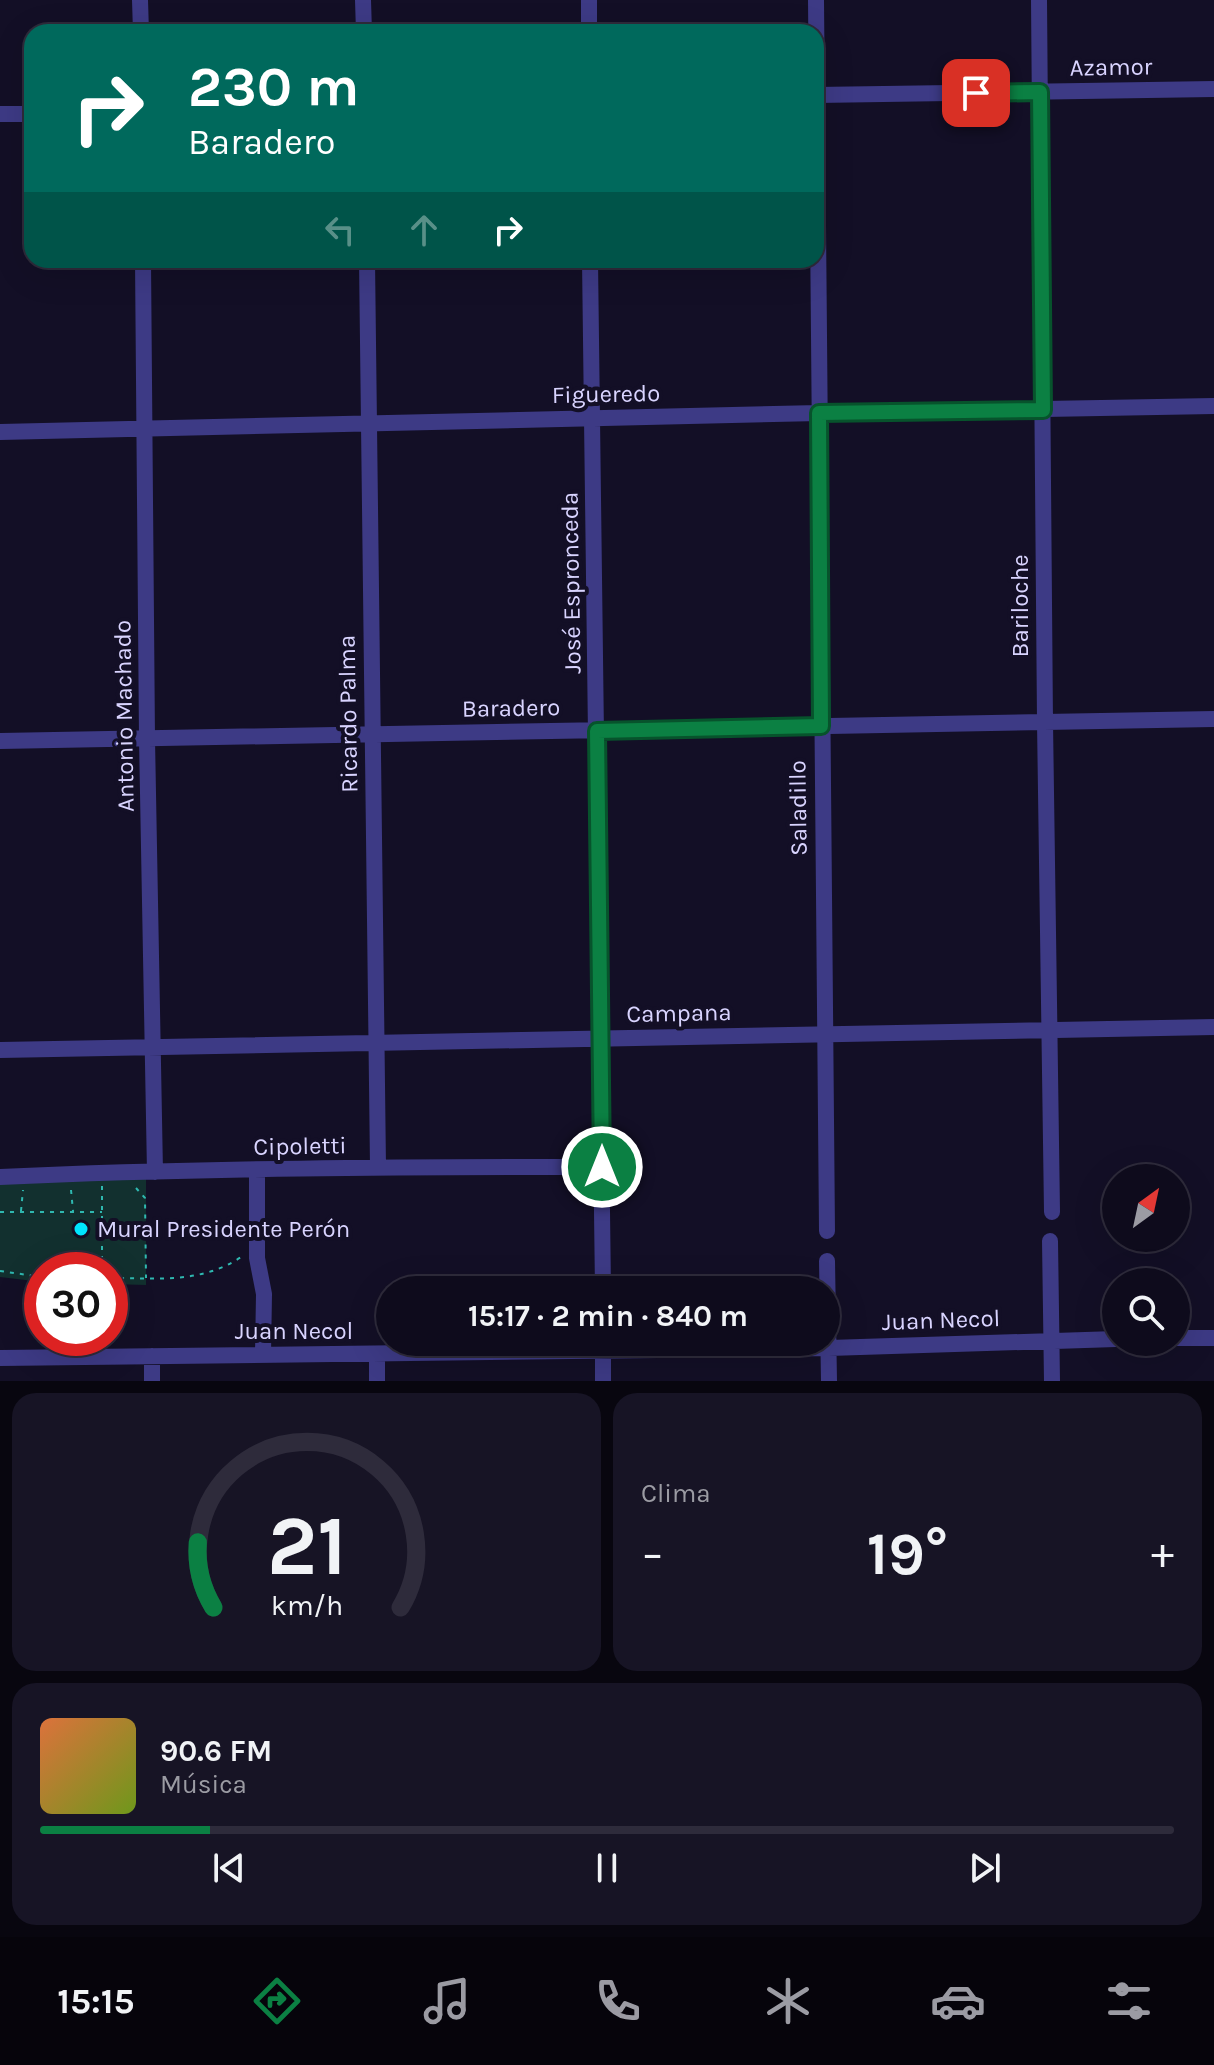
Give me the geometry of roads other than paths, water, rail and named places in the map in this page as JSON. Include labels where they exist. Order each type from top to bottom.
[{"type":"street","points":[[140,0],[141,24]]},
{"type":"street","points":[[363,0],[364,24]]},
{"type":"street","points":[[589,0],[589,24]]},
{"type":"street","name":"Saladillo","points":[[816,0],[816,24]]},
{"type":"street","name":"Bariloche","points":[[1039,0],[1052,1212]]},
{"type":"street","name":"Azamor","points":[[824,94],[1214,89]]},
{"type":"street","points":[[0,114],[24,114]]},
{"type":"street","name":"Antonio Machado","points":[[143,268],[155,1172]]},
{"type":"street","name":"Ricardo Palma","points":[[367,268],[378,1167]]},
{"type":"street","name":"José Espronceda","points":[[590,268],[603,1276]]},
{"type":"street","name":"Saladillo","points":[[818,268],[827,1231]]},
{"type":"street","name":"Figueredo","points":[[0,432],[1214,406]]},
{"type":"street","name":"Baradero","points":[[0,741],[1214,719]]},
{"type":"street","name":"Campana","points":[[0,1050],[1214,1027]]},
{"type":"street","name":"Cipoletti","points":[[0,1177],[378,1167],[602,1167]]},
{"type":"street","points":[[257,1171],[257,1258],[264,1294],[263,1354]]},
{"type":"street","points":[[1050,1241],[1052,1381]]},
{"type":"street","points":[[827,1261],[827,1276]]},
{"type":"street","points":[[1190,1338],[1214,1338]]},
{"type":"street","name":"Juan Necol","points":[[840,1348],[1102,1339]]},
{"type":"street","name":"Juan Necol","points":[[0,1358],[376,1354]]},
{"type":"street","points":[[152,1356],[152,1381]]},
{"type":"street","points":[[377,1356],[377,1381]]},
{"type":"street","points":[[603,1356],[603,1381]]},
{"type":"street","points":[[829,1356],[829,1381]]},
{"type":"place","name":"Mural Presidente Perón","points":[[81,1229]]}]
